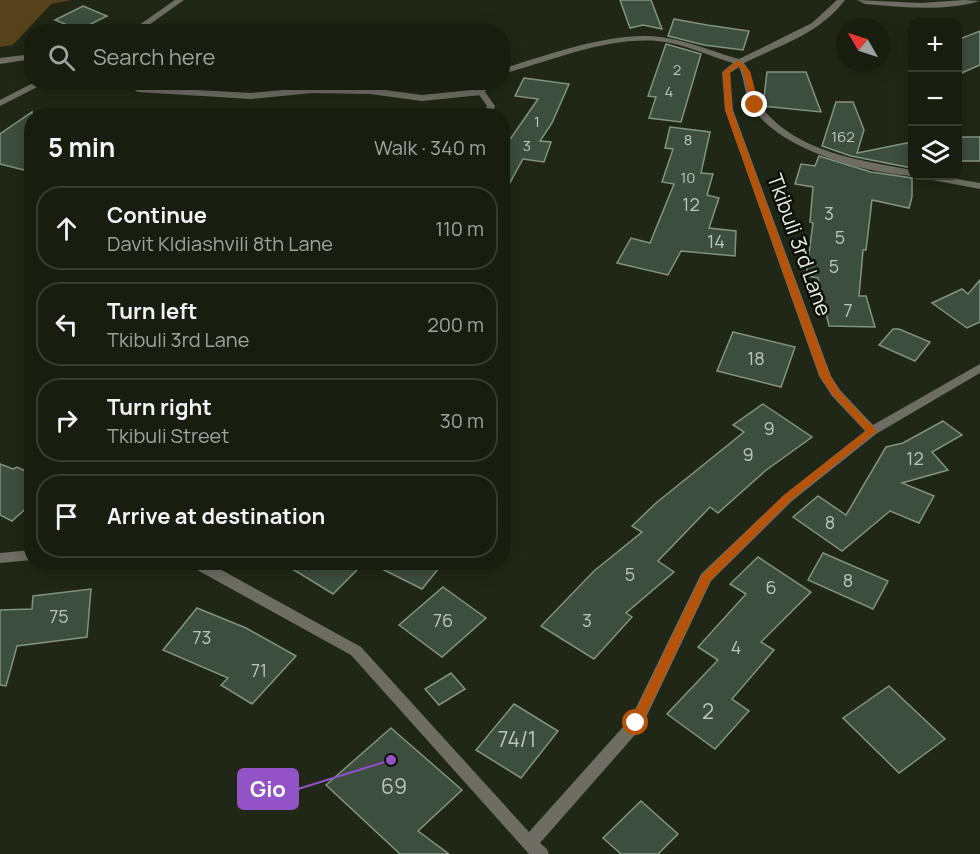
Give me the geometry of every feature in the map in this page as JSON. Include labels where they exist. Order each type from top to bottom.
[{"type":"street","points":[[145,24],[180,0]]},
{"type":"street","points":[[739,62],[816,27],[841,0]]},
{"type":"street","points":[[861,0],[920,7],[955,5],[977,0]]},
{"type":"street","points":[[510,70],[547,58],[635,39],[660,39],[739,62],[747,71],[755,105],[782,131],[802,146],[831,157],[908,171]]},
{"type":"street","points":[[0,61],[24,57]]},
{"type":"street","name":"Tkibuli 3rd Lane","points":[[739,62],[726,72],[729,110],[790,280],[825,376],[836,393],[872,431]]},
{"type":"street","points":[[0,103],[27,90]]},
{"type":"street","points":[[154,90],[251,96],[312,90],[370,91],[422,98],[482,92],[491,106],[490,108]]},
{"type":"street","points":[[948,180],[980,186]]},
{"type":"street","points":[[529,844],[636,723],[706,578],[788,498],[872,431],[980,368]]},
{"type":"street","points":[[0,558],[24,556]]},
{"type":"street","points":[[209,570],[356,651],[529,844],[541,854]]},
{"type":"shaded area","points":[[0,0],[72,0],[51,4],[32,24],[24,24],[24,33],[13,45],[0,47]]},
{"type":"building","points":[[620,0],[651,0],[662,29],[643,25],[630,28]]},
{"type":"building","points":[[83,6],[107,16],[91,24],[65,24],[55,20]]},
{"type":"building","points":[[674,19],[749,31],[743,50],[704,45],[668,36]]},
{"type":"building","points":[[980,31],[980,65],[962,73],[962,72],[962,38]]},
{"type":"building","points":[[666,44],[701,54],[681,122],[649,118],[656,97],[648,96]]},
{"type":"building","points":[[767,72],[806,72],[821,112],[763,106]]},
{"type":"building","points":[[524,78],[569,84],[552,123],[540,141],[551,142],[544,162],[523,159],[510,183],[510,138],[538,99],[515,96]]},
{"type":"building","points":[[836,102],[853,102],[864,130],[857,153],[908,143],[908,167],[851,156],[822,146]]},
{"type":"building","points":[[24,118],[24,170],[0,164],[0,134]]},
{"type":"building","points":[[670,127],[710,132],[701,173],[713,174],[707,195],[719,198],[709,228],[736,231],[735,256],[681,251],[668,275],[617,263],[631,238],[650,243],[674,184],[662,182],[673,149],[665,148]]},
{"type":"building","points":[[962,137],[980,137],[980,161],[962,161]]},
{"type":"building","points":[[819,156],[871,172],[912,180],[912,197],[909,208],[872,200],[866,250],[863,250],[859,296],[866,296],[875,327],[829,326],[818,278],[806,276],[813,223],[810,222],[813,187],[795,184],[801,164],[815,166]]},
{"type":"building","points":[[980,280],[980,322],[967,328],[932,303],[962,289],[968,294]]},
{"type":"building","points":[[893,329],[899,329],[930,342],[915,361],[879,345]]},
{"type":"building","points":[[733,332],[795,347],[781,387],[717,371]]},
{"type":"building","points":[[763,404],[812,437],[765,471],[718,513],[710,507],[658,561],[674,572],[626,613],[632,617],[594,659],[541,626],[594,571],[642,532],[632,526],[656,503],[744,432],[733,425]]},
{"type":"building","points":[[943,421],[962,435],[932,452],[948,470],[902,483],[934,496],[919,523],[890,511],[842,551],[793,517],[818,496],[846,515],[886,447],[903,443]]},
{"type":"building","points":[[0,464],[24,470],[24,510],[12,521],[0,515]]},
{"type":"building","points":[[823,553],[888,581],[873,609],[808,580]]},
{"type":"building","points":[[758,557],[811,592],[761,642],[774,650],[732,699],[749,711],[715,749],[667,714],[718,660],[698,647],[746,594],[730,584]]},
{"type":"building","points":[[294,570],[357,570],[333,594]]},
{"type":"building","points":[[384,570],[437,570],[422,589]]},
{"type":"building","points":[[443,587],[486,618],[442,657],[399,625]]},
{"type":"building","points":[[91,589],[87,637],[17,646],[6,686],[0,685],[0,610],[32,609],[33,596]]},
{"type":"building","points":[[197,608],[246,628],[296,656],[252,704],[221,685],[228,678],[163,650]]},
{"type":"building","points":[[451,673],[465,689],[439,705],[425,689]]},
{"type":"building","points":[[889,686],[945,739],[899,773],[843,718]]},
{"type":"building","points":[[514,704],[558,731],[521,778],[476,750]]},
{"type":"building","points":[[391,728],[462,790],[418,831],[449,854],[400,854],[326,785]]},
{"type":"building","points":[[641,801],[678,834],[658,854],[621,854],[603,838]]},
{"type":"place","name":"Gio","points":[[391,760]]},
{"type":"route","points":[[636,723],[706,578],[788,498],[872,431],[836,393],[825,376],[790,280],[729,110],[726,72],[739,62],[747,71],[755,105]]}]
